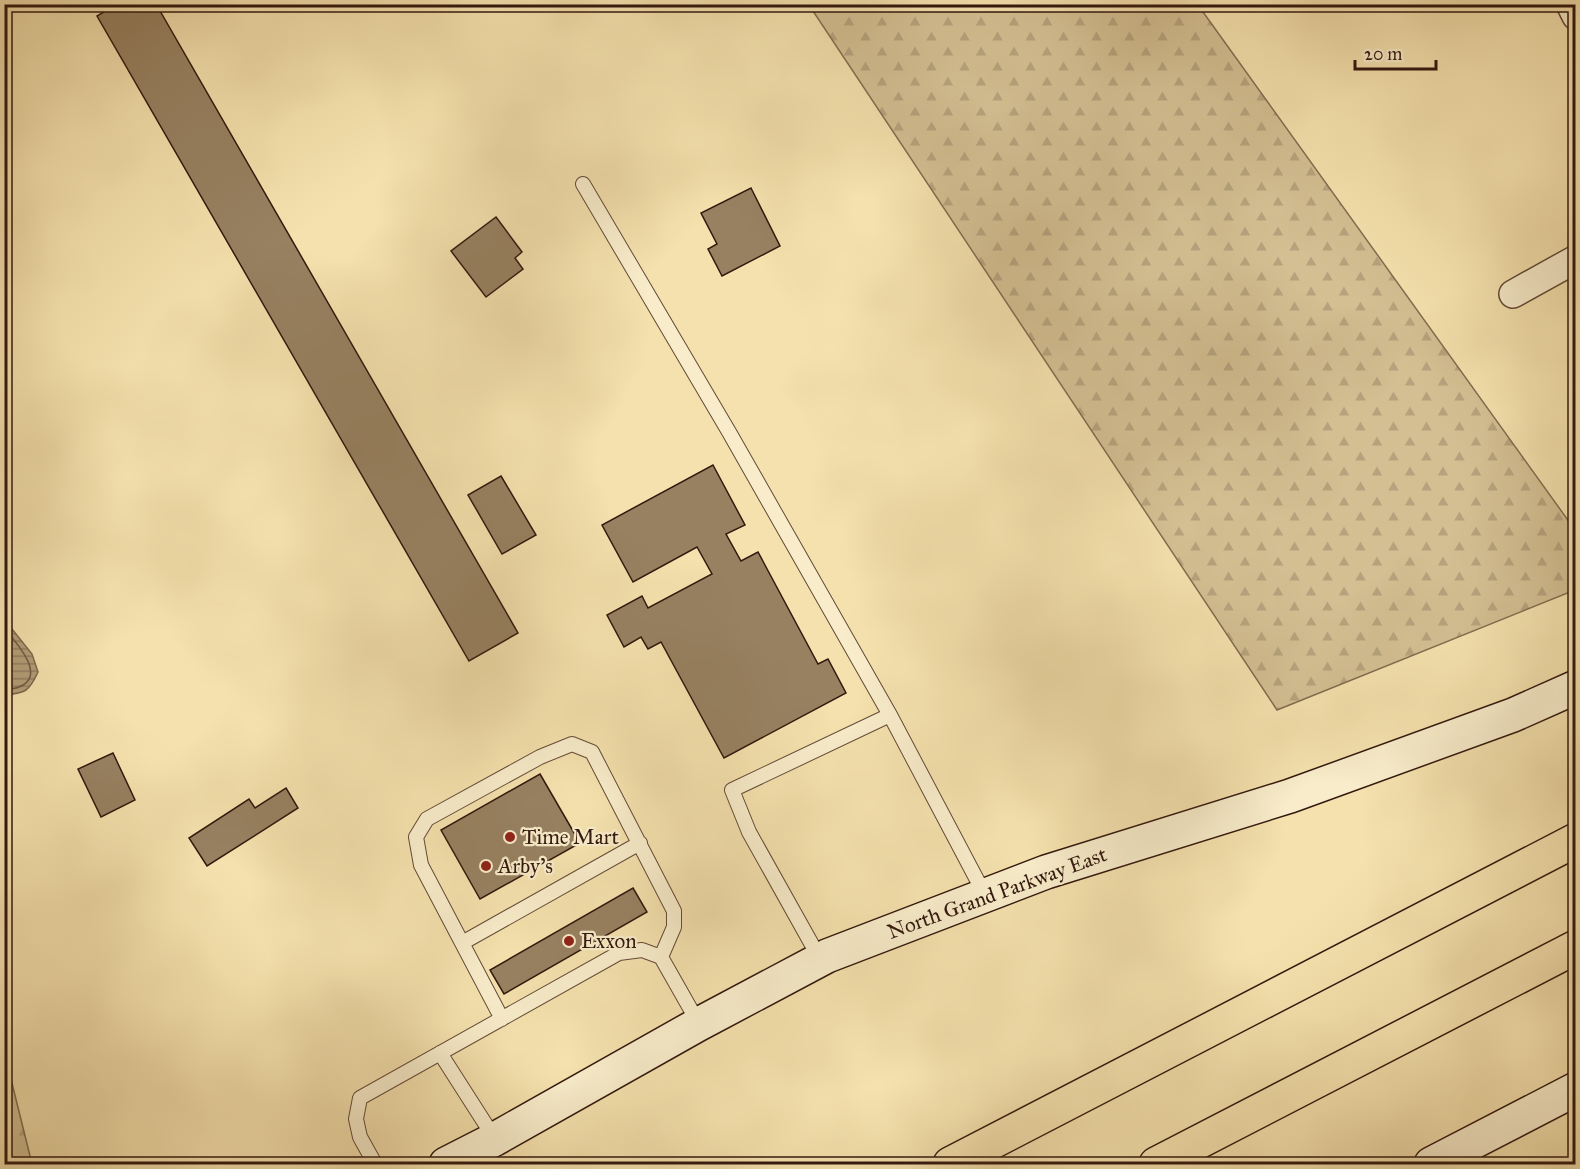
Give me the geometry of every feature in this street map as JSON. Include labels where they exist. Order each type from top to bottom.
[{"type":"highway","points":[[950,1164],[1575,840]]},
{"type":"highway","points":[[1156,1164],[1575,947]]},
{"type":"main road","name":"North Grand Parkway East","points":[[446,1164],[820,959],[1046,872],[1290,796],[1513,715],[1575,687]]},
{"type":"main road","points":[[1431,1164],[1575,1089]]},
{"type":"street","points":[[1570,4],[1575,16]]},
{"type":"street","points":[[1513,294],[1575,259]]},
{"type":"lane","points":[[583,184],[729,432],[890,715],[985,895]]},
{"type":"lane","points":[[820,959],[749,832],[732,790],[890,715]]},
{"type":"lane","points":[[502,1019],[421,865],[416,837],[427,819],[540,757],[572,744],[592,752],[674,911],[674,927],[661,957]]},
{"type":"lane","points":[[462,943],[640,843]]},
{"type":"lane","points":[[375,1164],[360,1137],[356,1119],[360,1098],[619,953],[642,950],[661,957],[699,1024]]},
{"type":"lane","points":[[441,1053],[495,1139]]},
{"type":"green space","points":[[809,5],[1198,5],[1575,530],[1575,590],[1277,710]]},
{"type":"green space","points":[[5,1055],[32,1164],[5,1164]]},
{"type":"water","points":[[4,619],[32,654],[38,672],[29,688],[5,695]]},
{"type":"building","points":[[117,4],[156,4],[518,633],[469,661],[97,16]]},
{"type":"building","points":[[751,188],[780,246],[722,276],[708,249],[717,244],[701,213]]},
{"type":"building","points":[[496,217],[522,252],[515,258],[523,269],[486,297],[451,251]]},
{"type":"building","points":[[713,465],[745,525],[726,534],[741,561],[758,552],[818,664],[828,659],[846,693],[724,758],[661,642],[648,649],[641,637],[624,647],[607,615],[642,596],[648,608],[712,574],[697,547],[633,582],[602,525]]},
{"type":"building","points":[[501,476],[536,535],[502,554],[468,495]]},
{"type":"building","points":[[113,753],[135,800],[101,817],[78,769]]},
{"type":"building","name":"Time Mart","points":[[540,774],[580,843],[480,899],[441,830]]},
{"type":"building","points":[[286,788],[298,808],[207,866],[189,838],[249,799],[255,808]]},
{"type":"building","name":"Exxon","points":[[633,888],[647,912],[504,994],[490,970]]},
{"type":"place","name":"Time Mart","points":[[510,837]]},
{"type":"place","name":"Arby's","points":[[486,866]]},
{"type":"place","name":"Exxon","points":[[569,941]]}]
